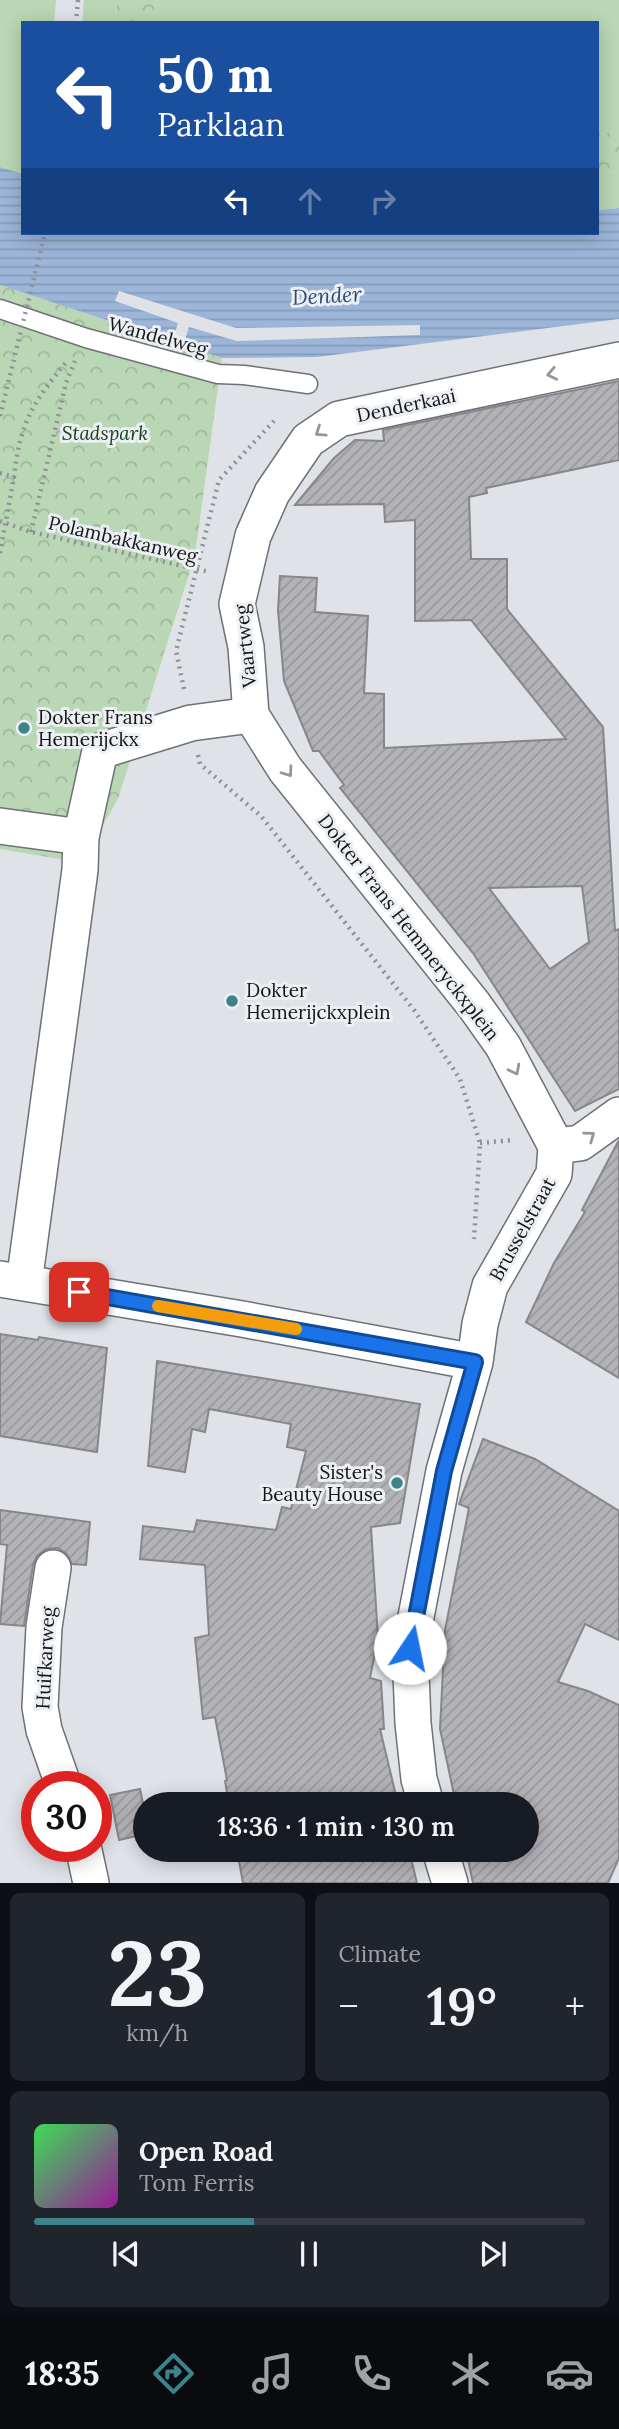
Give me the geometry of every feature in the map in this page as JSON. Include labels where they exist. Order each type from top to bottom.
[{"type":"street","name":"Denderkaai","points":[[242,578],[253,536],[272,493],[308,440],[339,419],[619,360]]},
{"type":"street","name":"Vaartweg","points":[[242,578],[237,604],[246,648],[251,715]]},
{"type":"street","points":[[251,715],[191,723],[100,751],[80,837],[80,870],[12,1281],[242,1319],[475,1362]]},
{"type":"street","name":"Dokter Frans Hemmeryckxplein","points":[[251,715],[285,769],[474,1005],[503,1046],[556,1146]]},
{"type":"street","points":[[0,826],[80,837]]},
{"type":"street","points":[[556,1146],[580,1143],[619,1115]]},
{"type":"street","name":"Brusselstraat","points":[[423,1792],[413,1723],[410,1648],[444,1471],[475,1362],[480,1324],[490,1286],[554,1174],[556,1146]]},
{"type":"street","name":"Huifkarweg","points":[[53,1568],[44,1626],[40,1707],[44,1730],[58,1771]]},
{"type":"street","points":[[86,1862],[91,1883]]},
{"type":"street","points":[[444,1862],[450,1883]]},
{"type":"lane","name":"Wandelweg","points":[[0,309],[86,338],[218,374],[308,384]]},
{"type":"path","points":[[76,21],[78,0]]},
{"type":"path","points":[[0,416],[45,235]]},
{"type":"path","points":[[0,552],[7,523],[18,443],[33,405],[86,338]]},
{"type":"path","points":[[31,532],[66,383],[86,338]]},
{"type":"path","points":[[308,384],[219,481],[176,651],[200,764],[261,816],[414,1010],[460,1079],[480,1143],[474,1239]]},
{"type":"path","points":[[0,473],[13,477]]},
{"type":"path","name":"Polambakkanweg","points":[[0,521],[31,532],[242,578]]},
{"type":"green space","points":[[0,0],[56,0],[54,21],[21,21],[21,173],[0,167]]},
{"type":"green space","points":[[84,0],[117,0],[116,21],[82,21]]},
{"type":"green space","points":[[117,0],[154,0],[155,21],[116,21]]},
{"type":"green space","points":[[154,0],[619,0],[619,132],[599,134],[599,21],[155,21]]},
{"type":"green space","points":[[619,132],[619,172],[599,174],[599,134]]},
{"type":"green space","points":[[619,172],[619,208],[599,210],[599,174]]},
{"type":"green space","name":"Stadspark","points":[[0,285],[222,358],[195,555],[118,799],[102,827],[95,865],[0,849]]},
{"type":"water","name":"Dender","points":[[0,167],[21,173],[21,235],[599,235],[599,210],[619,208],[619,319],[317,357],[222,358],[0,285]]},
{"type":"pier","points":[[119,291],[236,328],[420,325],[420,335],[237,341],[189,327],[182,349],[171,346],[178,323],[115,301]]},
{"type":"building","points":[[619,381],[619,460],[486,488],[487,493],[469,497],[471,559],[507,559],[507,609],[603,727],[615,931],[619,929],[619,1089],[575,1111],[473,953],[340,788],[344,785],[319,751],[313,751],[284,681],[278,610],[280,576],[317,578],[315,612],[368,616],[364,693],[384,694],[384,748],[566,739],[471,620],[415,621],[415,520],[385,522],[384,504],[295,505],[334,458],[355,440],[384,441],[383,430]],"holes":[[[582,886],[589,942],[550,969],[489,888]]]},
{"type":"building","points":[[619,1140],[619,1378],[526,1322],[554,1263],[585,1212],[582,1210]]},
{"type":"building","points":[[0,1334],[107,1348],[97,1452],[0,1436]]},
{"type":"building","points":[[157,1361],[420,1404],[400,1523],[371,1527],[378,1638],[370,1678],[381,1681],[384,1729],[380,1729],[395,1792],[227,1792],[215,1717],[203,1719],[195,1638],[209,1635],[205,1565],[140,1559],[143,1526],[194,1532],[197,1520],[276,1530],[282,1507],[291,1509],[306,1451],[287,1447],[291,1424],[209,1409],[205,1432],[192,1429],[185,1472],[148,1466]]},
{"type":"building","points":[[483,1439],[535,1459],[619,1511],[619,1640],[585,1624],[558,1682],[588,1691],[619,1705],[619,1858],[608,1883],[473,1883],[469,1862],[539,1862],[539,1792],[453,1792],[440,1729],[445,1630],[469,1508],[459,1504]]},
{"type":"building","points":[[0,1510],[90,1522],[86,1565],[72,1564],[66,1553],[57,1548],[46,1549],[37,1556],[33,1565],[24,1626],[0,1624],[7,1545],[0,1544]]},
{"type":"building","points":[[140,1789],[141,1792],[133,1792],[133,1837],[119,1840],[112,1795]]},
{"type":"building","points":[[239,1862],[412,1862],[417,1883],[243,1883]]},
{"type":"slow traffic","points":[[158,1306],[296,1329]]},
{"type":"place","name":"Dokter Frans Hemerijckx","points":[[24,728]]},
{"type":"place","name":"Dokter Hemerijckxplein","points":[[232,1001]]},
{"type":"place","name":"Sister's Beauty House","points":[[397,1483]]},
{"type":"route","points":[[79,1292],[475,1362],[444,1471],[410,1648]]}]
